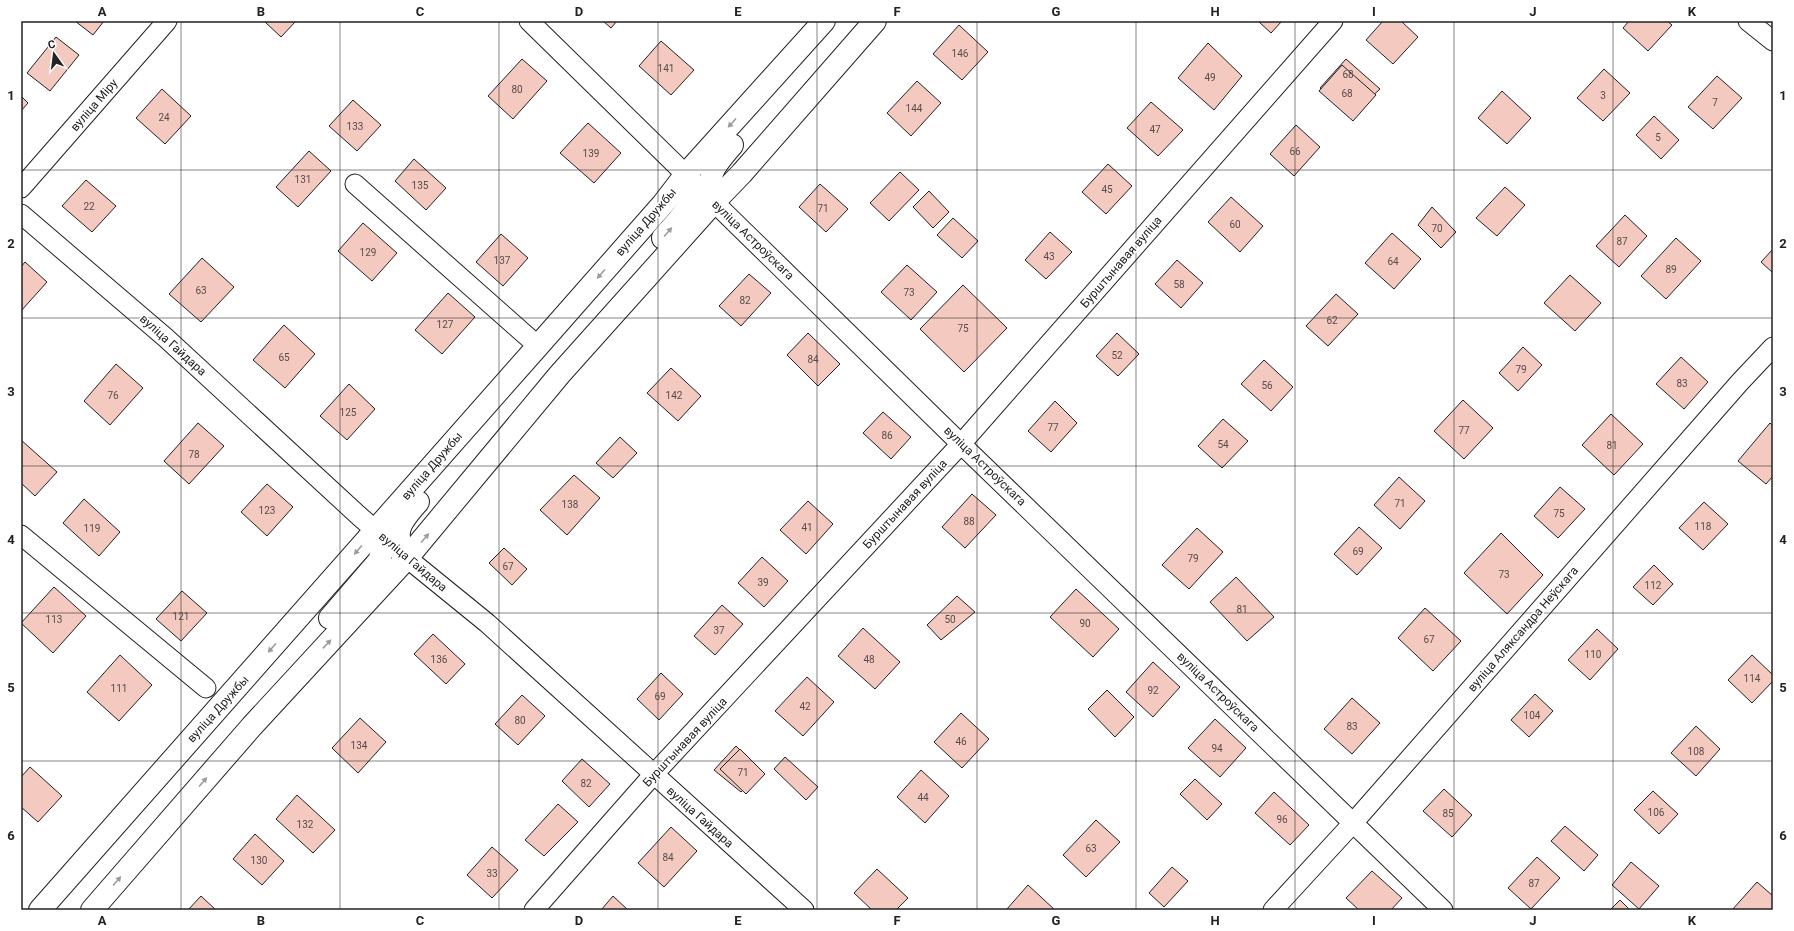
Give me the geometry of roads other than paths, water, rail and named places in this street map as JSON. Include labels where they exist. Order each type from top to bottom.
[{"type":"main road","name":"вуліца Дружбы","points":[[40,910],[522,365],[663,204],[686,174],[824,21]]},
{"type":"main road","points":[[714,202],[710,189],[710,178],[713,167],[775,96],[828,21]]},
{"type":"main road","points":[[92,910],[252,726],[407,558],[560,374],[714,202],[742,173],[875,21]]},
{"type":"main road","points":[[560,374],[612,296],[688,207],[691,188],[686,174]]},
{"type":"main road","points":[[407,558],[400,548],[398,537],[400,524],[481,431],[522,365]]},
{"type":"main road","points":[[252,726],[308,644],[379,561],[383,551],[382,541],[375,530]]},
{"type":"street","name":"вуліца Міру","points":[[21,188],[167,21]]},
{"type":"street","name":"Бурштынавая вуліца","points":[[534,910],[653,775],[961,444],[1333,21]]},
{"type":"street","points":[[1748,21],[1773,41]]},
{"type":"street","name":"вуліца Астроўскага","points":[[532,22],[961,444],[1443,910]]},
{"type":"street","points":[[355,184],[538,346]]},
{"type":"street","name":"вуліца Гайдара","points":[[21,214],[166,338],[375,530],[487,623],[653,775],[804,910]]},
{"type":"street","name":"вуліца Аляксандра Неўскага","points":[[1273,910],[1353,823],[1740,382],[1773,347]]},
{"type":"street","points":[[21,535],[206,688]]}]
